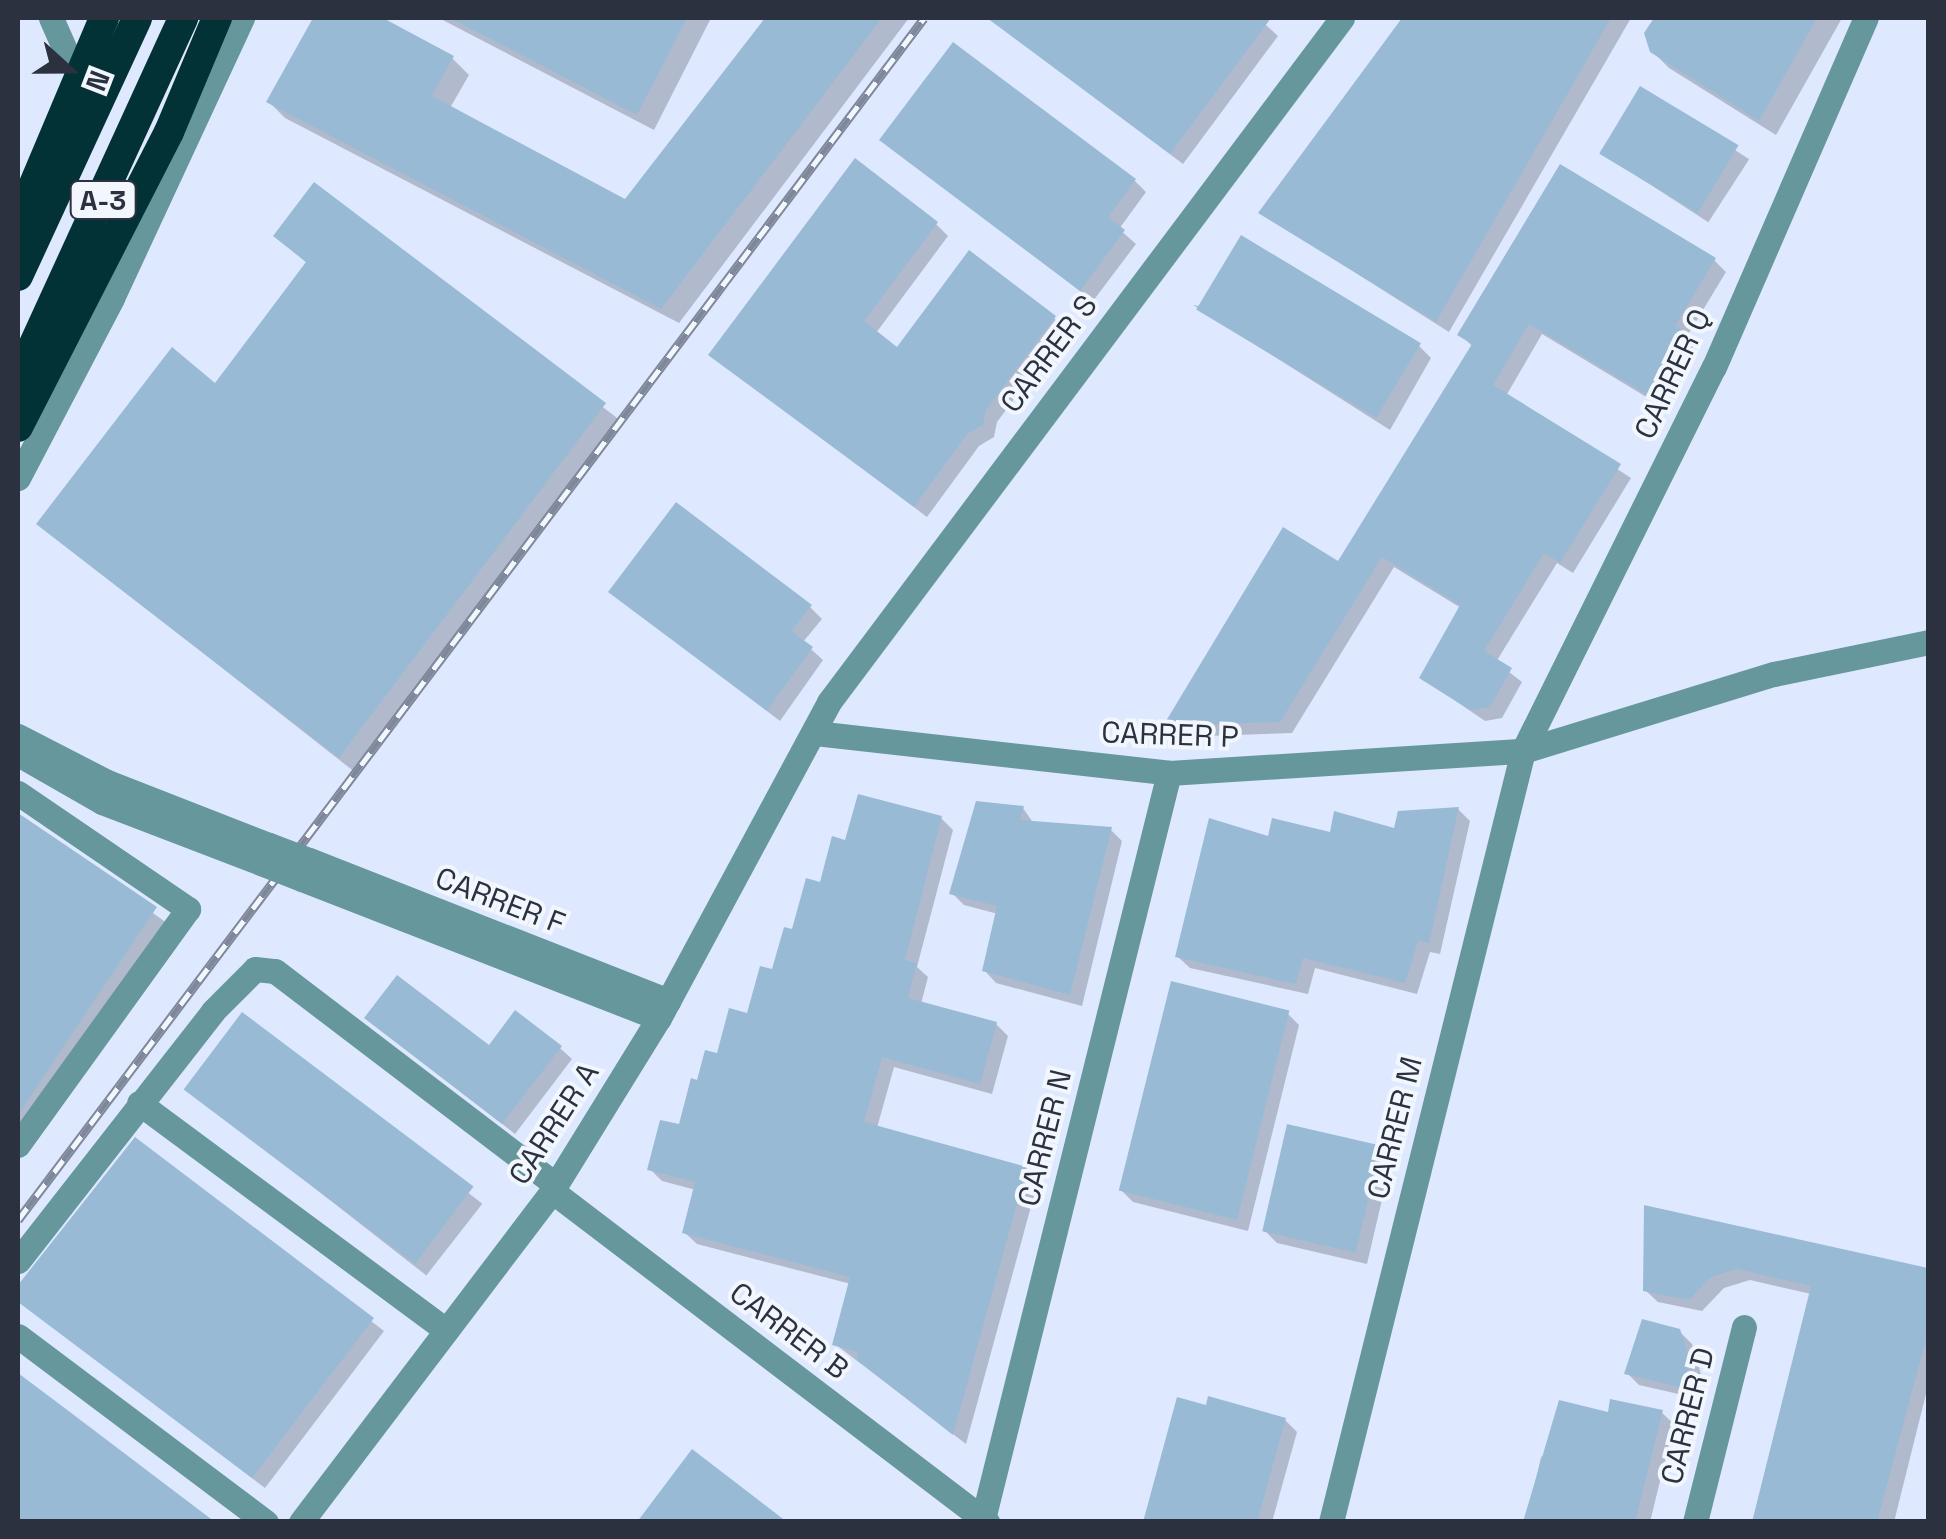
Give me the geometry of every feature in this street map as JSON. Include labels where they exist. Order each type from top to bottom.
[{"type":"highway","points":[[18,179],[90,18]]},
{"type":"highway","points":[[18,222],[104,18]]},
{"type":"highway","name":"A-3","points":[[18,276],[137,18]]},
{"type":"highway","name":"A-3","points":[[18,379],[184,18]]},
{"type":"highway","points":[[18,427],[170,132],[216,18]]},
{"type":"street","points":[[51,18],[70,61]]},
{"type":"street","points":[[18,478],[112,298],[242,18]]},
{"type":"street","name":"CARRER S","points":[[816,733],[829,702],[1342,18]]},
{"type":"street","name":"CARRER Q","points":[[1523,751],[1714,368],[1866,18]]},
{"type":"street","points":[[18,448],[108,276],[170,132]]},
{"type":"street","name":"CARRER P","points":[[816,733],[1169,773],[1523,751],[1774,674],[1928,642]]},
{"type":"street","name":"CARRER A","points":[[301,1522],[554,1188],[664,1010],[816,733]]},
{"type":"street","points":[[18,736],[265,854]]},
{"type":"street","name":"CARRER M","points":[[1331,1522],[1523,751]]},
{"type":"street","points":[[18,754],[102,802],[265,854]]},
{"type":"street","name":"CARRER N","points":[[985,1520],[1169,773]]},
{"type":"street","points":[[18,793],[188,909],[18,1145]]},
{"type":"street","name":"CARRER F","points":[[265,854],[664,1010]]},
{"type":"street","name":"CARRER B","points":[[140,1103],[236,982],[266,968],[985,1520]]},
{"type":"street","points":[[18,1261],[140,1103],[446,1330]]},
{"type":"street","name":"CARRER D","points":[[1695,1522],[1744,1326]]},
{"type":"street","points":[[18,1336],[266,1522]]},
{"type":"building","points":[[313,18],[383,18],[454,56],[432,96],[625,199],[765,18],[882,18],[661,309],[266,102]]},
{"type":"building","points":[[450,18],[687,18],[637,115]]},
{"type":"building","points":[[987,18],[1271,18],[1170,154]]},
{"type":"building","points":[[1402,18],[1611,18],[1436,322],[1258,213]]},
{"type":"building","points":[[1654,18],[1817,18],[1759,121],[1650,52],[1644,33]]},
{"type":"building","points":[[953,42],[1136,179],[1108,217],[1125,230],[1080,291],[879,140]]},
{"type":"building","points":[[1640,86],[1739,145],[1698,213],[1599,154]]},
{"type":"building","points":[[855,158],[938,222],[864,321],[897,347],[969,250],[1056,316],[986,410],[983,425],[967,434],[914,507],[708,355]]},
{"type":"building","points":[[1560,164],[1716,258],[1675,326],[1683,331],[1646,394],[1529,324],[1493,385],[1621,464],[1560,563],[1544,553],[1484,651],[1512,668],[1490,707],[1470,710],[1419,678],[1460,605],[1382,557],[1280,722],[1163,726],[1283,527],[1338,561],[1472,344],[1457,335]]},
{"type":"building","points":[[314,182],[606,403],[339,758],[36,524],[172,347],[215,383],[306,262],[273,236]]},
{"type":"building","points":[[1241,235],[1421,343],[1376,418],[1196,310]]},
{"type":"building","points":[[676,502],[812,605],[791,631],[813,647],[767,711],[608,592]]},
{"type":"building","points":[[858,794],[942,816],[905,960],[917,963],[908,998],[997,1022],[980,1084],[882,1057],[864,1122],[1027,1167],[953,1435],[857,1360],[858,1352],[832,1345],[850,1277],[682,1233],[695,1182],[647,1170],[660,1120],[679,1124],[691,1078],[697,1080],[705,1050],[717,1053],[729,1008],[747,1013],[760,966],[772,969],[784,927],[792,929],[806,878],[820,882],[832,836],[845,840]]},
{"type":"building","points":[[976,801],[1024,806],[1020,820],[1112,827],[1070,995],[982,971],[997,906],[949,894]]},
{"type":"building","points":[[1459,807],[1429,943],[1418,941],[1405,983],[1303,958],[1296,984],[1175,957],[1209,818],[1268,836],[1272,818],[1330,832],[1334,811],[1394,828],[1398,811]]},
{"type":"building","points":[[18,813],[157,907],[18,1115]]},
{"type":"building","points":[[397,975],[489,1045],[515,1010],[562,1046],[502,1124],[364,1018]]},
{"type":"building","points":[[1171,981],[1289,1011],[1237,1220],[1119,1191]]},
{"type":"building","points":[[242,1012],[474,1187],[415,1264],[184,1089]]},
{"type":"building","points":[[1287,1124],[1381,1146],[1356,1253],[1262,1231]]},
{"type":"building","points":[[135,1137],[374,1318],[252,1478],[18,1302],[18,1285]]},
{"type":"building","points":[[1644,1205],[1928,1268],[1928,1332],[1877,1522],[1752,1522],[1811,1286],[1737,1269],[1711,1277],[1689,1300],[1643,1291]]},
{"type":"building","points":[[1642,1319],[1680,1329],[1690,1361],[1684,1388],[1624,1374]]},
{"type":"building","points":[[18,1373],[62,1406],[215,1522],[18,1522]]},
{"type":"building","points":[[1208,1396],[1286,1418],[1257,1522],[1143,1522],[1177,1397],[1206,1405]]},
{"type":"building","points":[[1610,1399],[1663,1410],[1635,1522],[1523,1522],[1559,1400],[1608,1412]]},
{"type":"building","points":[[692,1449],[787,1522],[637,1522]]},
{"type":"railway","points":[[18,1220],[924,18]]}]
